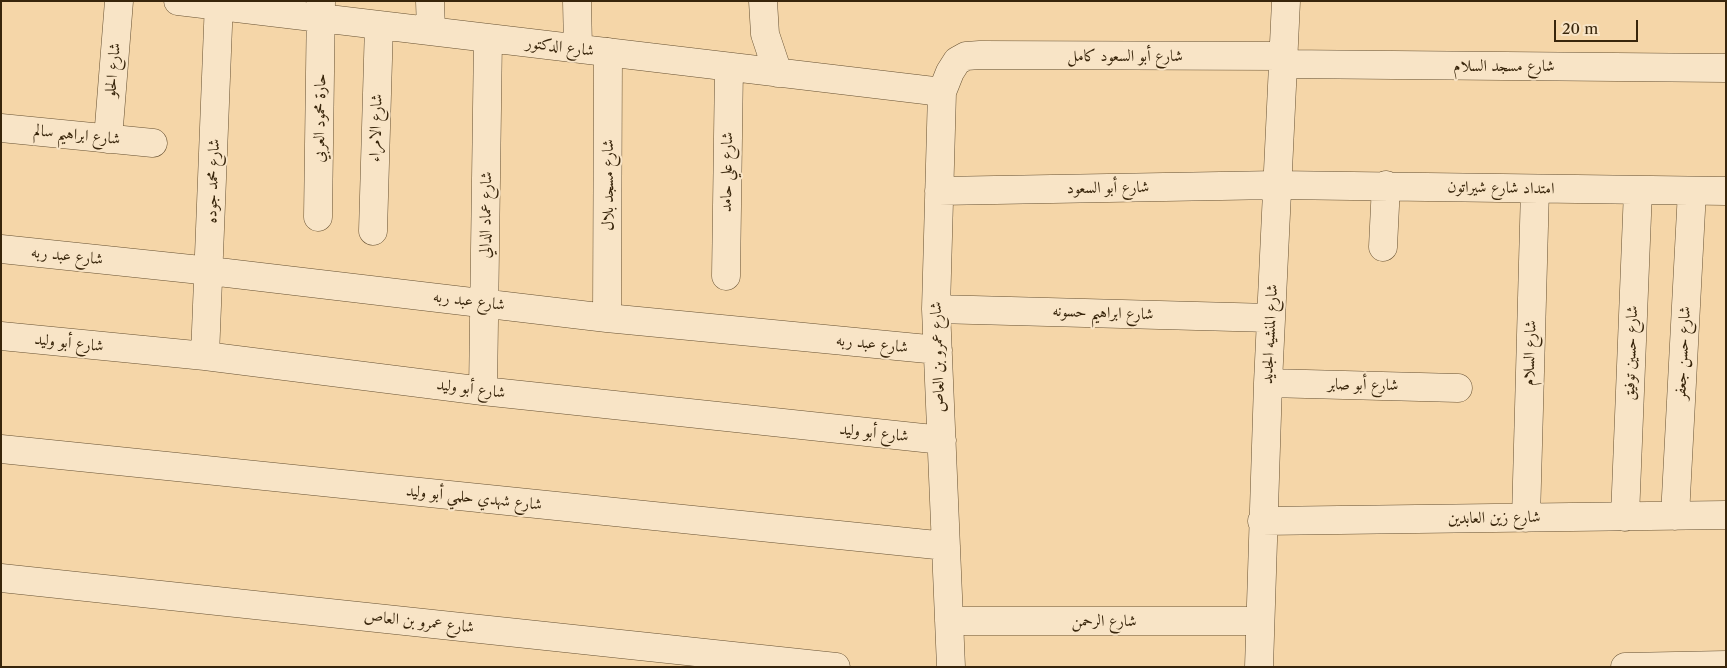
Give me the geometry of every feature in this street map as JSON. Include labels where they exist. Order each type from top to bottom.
[{"type":"street","name":"شارع الحلو","points":[[108,138],[119,1]]},
{"type":"street","name":"شارع الدكتور","points":[[178,1],[322,10],[379,25],[942,92]]},
{"type":"street","points":[[430,1],[431,31]]},
{"type":"street","points":[[576,1],[578,48]]},
{"type":"street","points":[[763,1],[765,34],[778,73]]},
{"type":"street","name":"شارع المنشيه الجديد","points":[[1259,667],[1262,521],[1286,1]]},
{"type":"street","name":"شارع محمد جوده","points":[[205,356],[210,271],[219,4]]},
{"type":"street","name":"حارة محمود العربي","points":[[318,217],[322,10]]},
{"type":"street","name":"شارع الامراء","points":[[373,231],[379,25]]},
{"type":"street","name":"شارع عماد الدالي","points":[[483,391],[488,38]]},
{"type":"street","name":"شارع مسجد بلال","points":[[607,318],[608,52]]},
{"type":"street","name":"شارع أبو السعود كامل","points":[[966,56],[1283,60]]},
{"type":"street","name":"شارع عمرو بن العاص","points":[[951,667],[936,309],[942,92],[945,82],[957,61],[966,56]]},
{"type":"street","name":"شارع مسجد السلام","points":[[1283,60],[1726,68]]},
{"type":"street","name":"شارع علي حامد","points":[[726,276],[729,67]]},
{"type":"street","name":"شارع ابراهيم سالم","points":[[1,128],[153,143]]},
{"type":"street","name":"امتداد شارع شيراتون","points":[[1277,185],[1726,191]]},
{"type":"street","name":"شارع أبو السعود","points":[[939,191],[1277,185]]},
{"type":"street","points":[[1383,247],[1386,186]]},
{"type":"street","name":"شارع السلام","points":[[1526,518],[1535,189]]},
{"type":"street","name":"شارع حسين توفيق","points":[[1625,517],[1638,190]]},
{"type":"street","name":"شارع حسن جعفر","points":[[1675,516],[1692,190]]},
{"type":"street","name":"شارع عبد ربه","points":[[1,249],[210,271],[607,318],[938,350]]},
{"type":"street","name":"شارع ابراهيم حسونه","points":[[936,309],[1271,318]]},
{"type":"street","name":"شارع أبو وليد","points":[[1,336],[205,356],[483,391],[942,440]]},
{"type":"street","name":"شارع أبو صابر","points":[[1268,383],[1458,388]]},
{"type":"street","name":"شارع شهدي حلمي أبو وليد","points":[[1,449],[946,546]]},
{"type":"street","name":"شارع زين العابدين","points":[[1262,521],[1726,515]]},
{"type":"street","name":"شارع عمرو بن العاص","points":[[1,578],[836,667]]},
{"type":"street","name":"شارع الرحمن","points":[[950,621],[1259,621]]},
{"type":"street","points":[[1625,667],[1726,665]]}]
